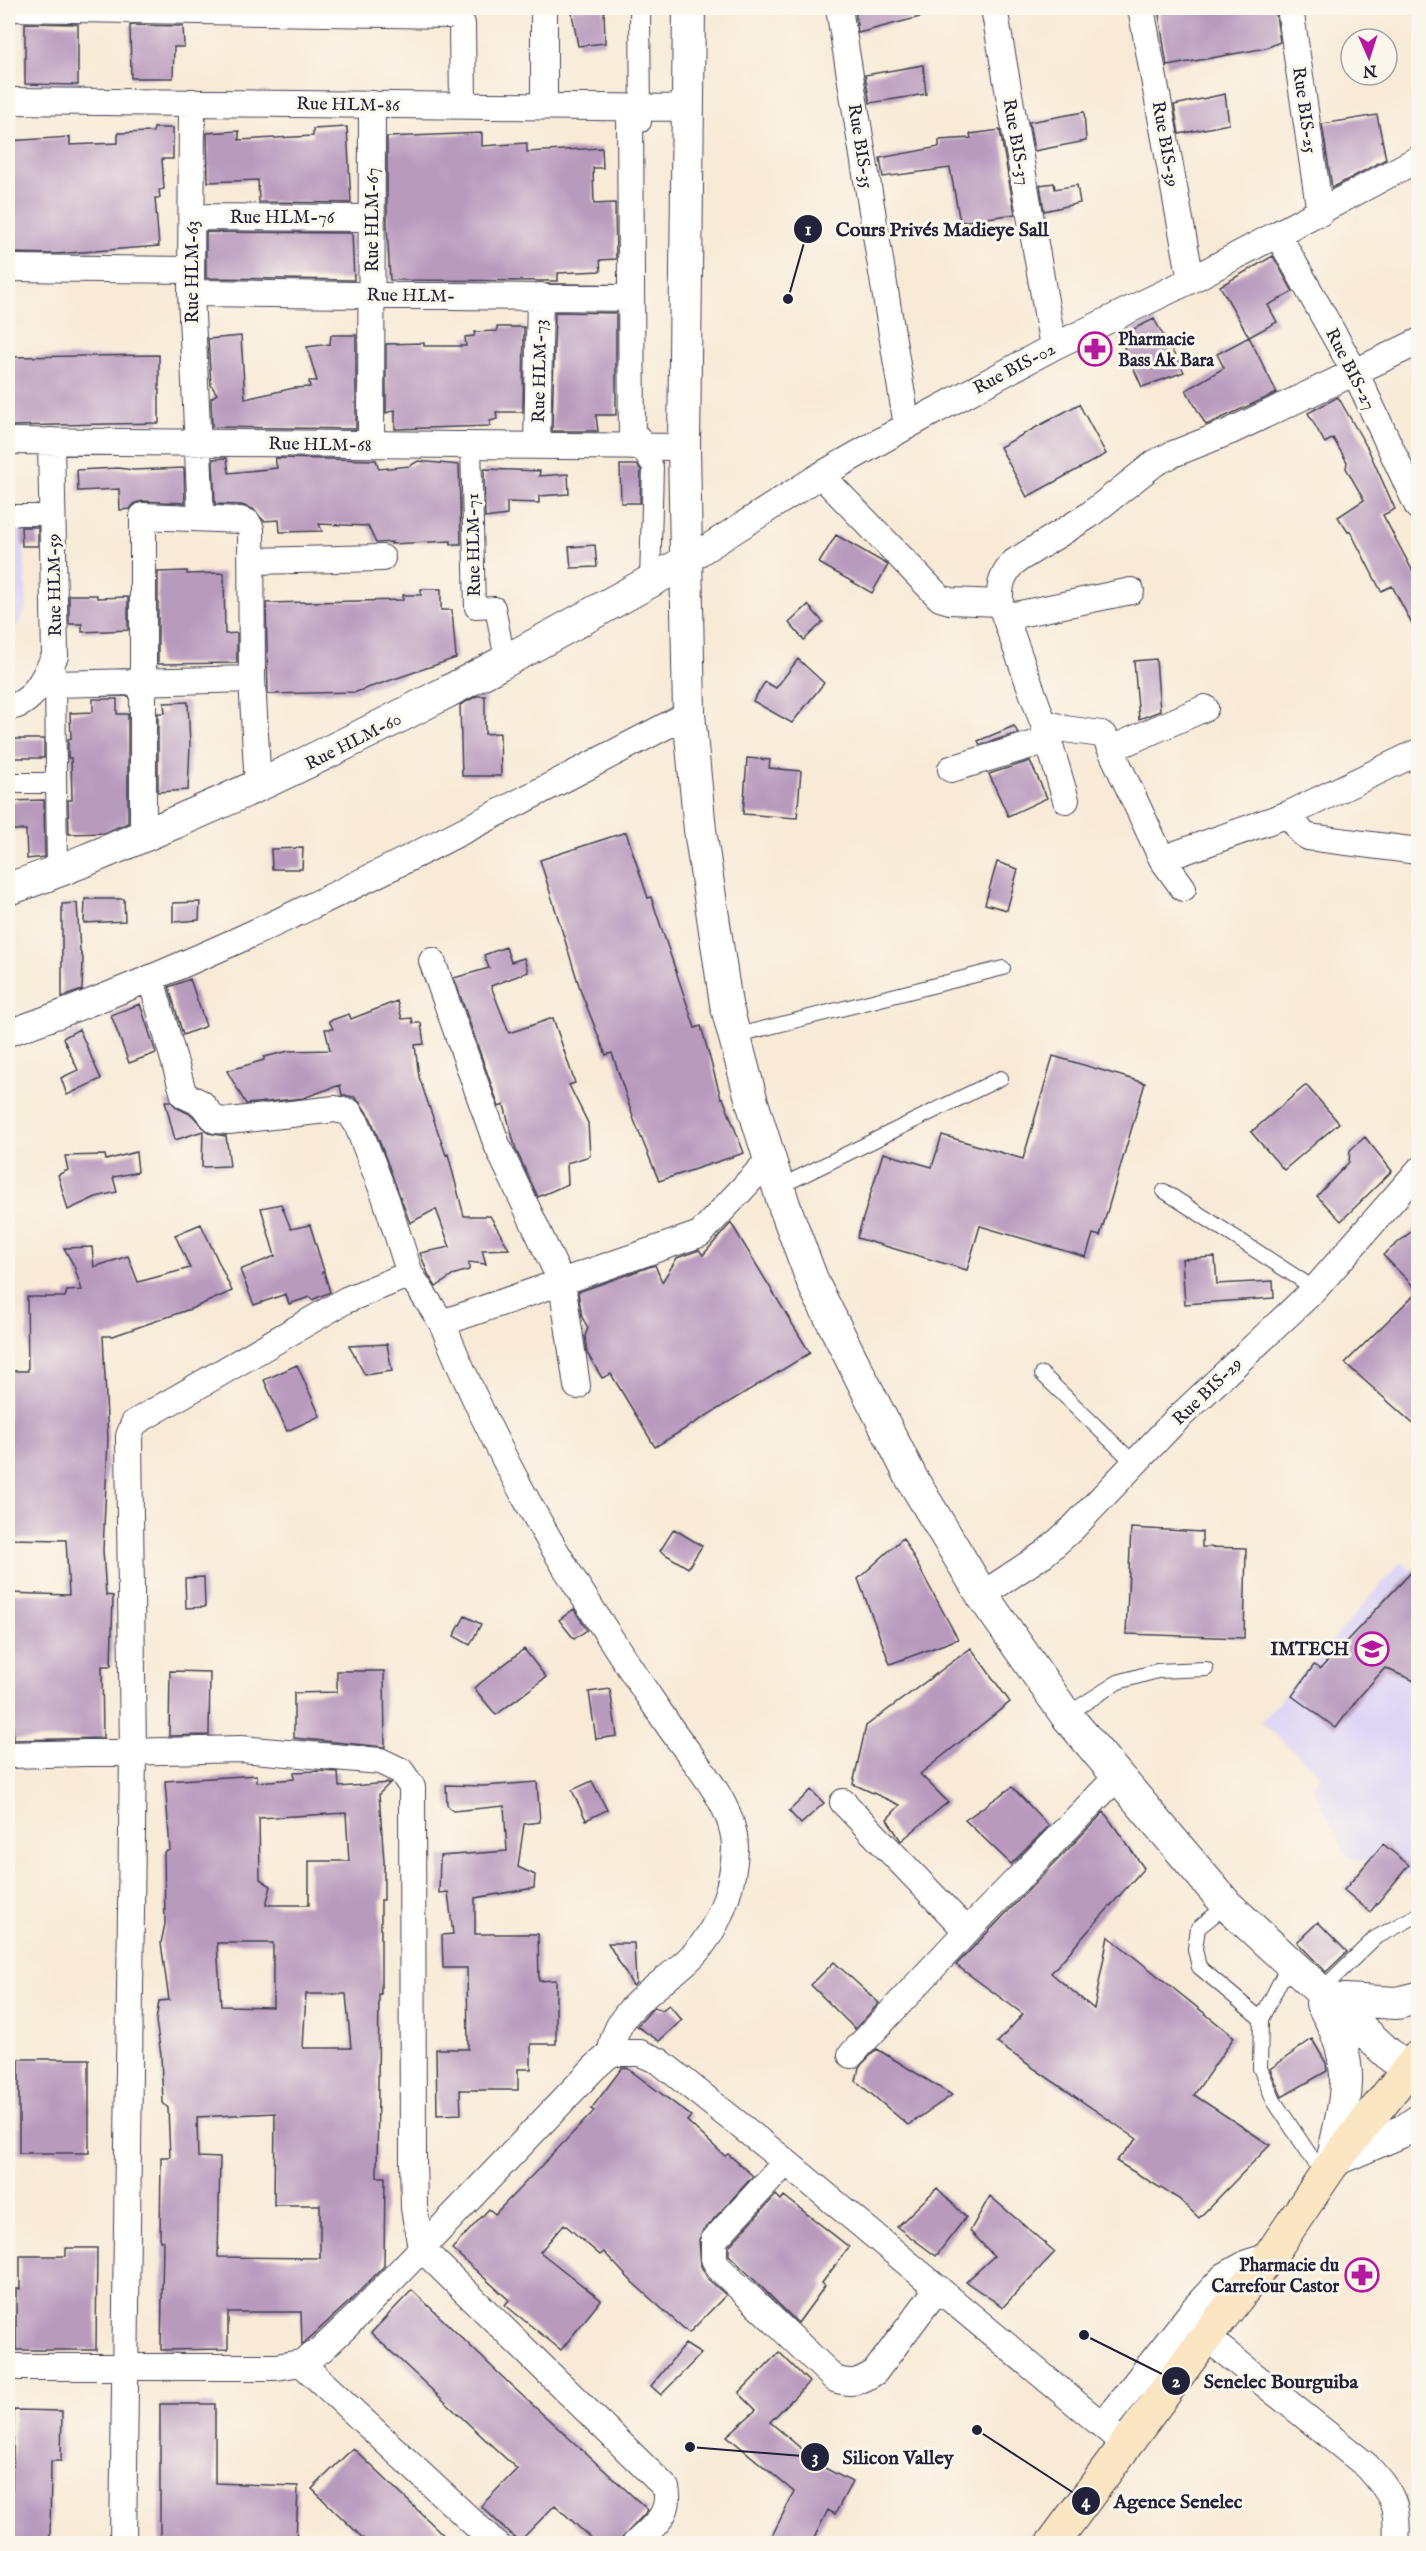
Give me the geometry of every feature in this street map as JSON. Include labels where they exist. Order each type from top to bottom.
[{"type":"main road","points":[[1052,2544],[1114,2435],[1206,2337],[1270,2256],[1331,2167],[1415,2069]]},
{"type":"street","points":[[8,8],[450,15],[459,17],[462,24],[463,105]]},
{"type":"street","points":[[544,8],[544,106]]},
{"type":"street","points":[[640,8],[635,108],[631,298],[636,447],[653,467],[650,582]]},
{"type":"street","points":[[689,8],[684,447],[689,714],[711,909],[726,1004],[774,1173],[814,1285],[912,1479],[982,1595],[1066,1715],[1227,1905],[1311,1984],[1415,2069]]},
{"type":"street","name":"Rue BIS-35","points":[[838,8],[907,426]]},
{"type":"street","name":"Rue BIS-37","points":[[994,8],[1053,347]]},
{"type":"street","name":"Rue BIS-39","points":[[1141,8],[1191,280]]},
{"type":"street","name":"Rue BIS-25","points":[[1290,8],[1320,213]]},
{"type":"street","name":"Rue HLM-86","points":[[8,101],[688,108]]},
{"type":"street","name":"Rue HLM-63","points":[[192,102],[191,282],[201,518]]},
{"type":"street","name":"Rue HLM-67","points":[[371,444],[372,104]]},
{"type":"street","points":[[635,108],[636,447]]},
{"type":"street","name":"Rue BIS-02","points":[[685,562],[821,476],[907,426],[1053,347],[1191,280],[1419,159]]},
{"type":"street","name":"Rue HLM-76","points":[[192,217],[372,218]]},
{"type":"street","name":"Rue BIS-27","points":[[1278,235],[1356,374],[1419,507]]},
{"type":"street","name":"Rue HLM-","points":[[8,268],[372,294],[631,298]]},
{"type":"street","name":"Rue HLM-73","points":[[537,446],[540,296]]},
{"type":"street","points":[[1066,800],[1046,731],[1003,610],[1001,582],[1005,572],[1014,562],[1088,516],[1155,463],[1356,374],[1419,342]]},
{"type":"street","name":"Rue HLM-68","points":[[8,441],[684,447]]},
{"type":"street","name":"Rue HLM-59","points":[[8,707],[16,706],[24,701],[41,683],[55,656],[51,441]]},
{"type":"street","name":"Rue HLM-71","points":[[471,445],[475,608],[495,607],[506,660]]},
{"type":"street","points":[[821,476],[940,598],[1003,610],[1131,591]]},
{"type":"street","points":[[8,514],[52,515]]},
{"type":"street","points":[[143,837],[142,516],[201,518],[248,523],[251,529],[252,679],[258,788]]},
{"type":"street","points":[[252,561],[382,558]]},
{"type":"street","name":"Rue HLM-60","points":[[8,889],[57,873],[258,788],[358,739],[685,562]]},
{"type":"street","points":[[55,656],[57,873]]},
{"type":"street","points":[[55,684],[252,679]]},
{"type":"street","points":[[1111,749],[1205,708]]},
{"type":"street","points":[[8,1033],[198,960],[327,900],[689,714]]},
{"type":"street","points":[[951,769],[1046,731],[1065,729],[1101,734],[1111,749],[1162,859],[1183,888]]},
{"type":"street","points":[[1162,859],[1289,814],[1419,752]]},
{"type":"street","points":[[8,783],[56,783]]},
{"type":"street","points":[[1289,814],[1302,833],[1308,837],[1419,851]]},
{"type":"street","points":[[432,961],[497,1145],[562,1283],[577,1386]]},
{"type":"street","points":[[151,979],[184,1095],[201,1103],[215,1120],[229,1121],[335,1109],[349,1112],[357,1124],[386,1198],[410,1274],[442,1323],[468,1388],[489,1430],[547,1534],[664,1719],[702,1770],[733,1829],[735,1847],[733,1870],[714,1928],[701,1947],[634,2006],[618,2025],[612,2038],[611,2053]]},
{"type":"street","name":"Rue BIS-29","points":[[982,1595],[1055,1545],[1174,1422],[1315,1289],[1419,1171]]},
{"type":"street","points":[[442,1323],[700,1234],[774,1173]]},
{"type":"street","points":[[123,2544],[133,1752],[129,1436],[134,1423],[346,1300],[410,1274]]},
{"type":"street","points":[[8,1755],[241,1749],[380,1761],[401,1771],[412,1787],[413,2160],[414,2208],[421,2248],[666,2488],[669,2500],[665,2513],[635,2544]]},
{"type":"street","points":[[851,2055],[967,1931],[1117,1777]]},
{"type":"street","points":[[843,1802],[967,1931]]},
{"type":"street","points":[[1311,1984],[1397,2003],[1419,1998]]},
{"type":"street","points":[[1311,1984],[1330,2018],[1345,2053],[1348,2077],[1331,2167]]},
{"type":"street","points":[[8,2367],[276,2367],[301,2363],[321,2350],[362,2312],[594,2068],[611,2053],[640,2053],[659,2061],[786,2162],[1114,2435],[1196,2306],[1224,2276],[1247,2263],[1270,2256]]},
{"type":"street","points":[[1331,2167],[1419,2121]]},
{"type":"street","points":[[786,2162],[714,2240],[714,2259],[719,2268],[835,2379],[849,2384],[863,2380],[875,2372],[938,2288]]},
{"type":"street","points":[[1206,2337],[1367,2466],[1380,2480],[1397,2508],[1396,2544]]},
{"type":"street","points":[[301,2363],[496,2544]]},
{"type":"lane","points":[[734,1036],[1003,968]]},
{"type":"lane","points":[[774,1173],[1001,1078]]},
{"type":"lane","points":[[1164,1191],[1315,1289]]},
{"type":"lane","points":[[1042,1374],[1135,1464]]},
{"type":"lane","points":[[1066,1715],[1118,1682],[1157,1671],[1206,1669]]},
{"type":"lane","points":[[1227,1905],[1198,1928],[1195,1949],[1199,1967],[1261,2019]]},
{"type":"lane","points":[[1261,2019],[1376,1938],[1419,1915]]},
{"type":"lane","points":[[1261,2019],[1260,2068],[1274,2101],[1331,2167]]},
{"type":"shaded area","points":[[8,524],[23,524],[27,605],[19,625],[8,631]]},
{"type":"shaded area","name":"IMTECH","points":[[1401,1562],[1418,1576],[1418,1879],[1347,1856],[1312,1788],[1321,1775],[1261,1722]]},
{"type":"building","points":[[571,8],[604,8],[605,43],[578,46]]},
{"type":"building","points":[[855,8],[931,8],[932,14],[858,33]]},
{"type":"building","points":[[1158,8],[1275,8],[1280,42],[1266,48],[1167,66]]},
{"type":"building","points":[[25,23],[78,24],[78,85],[25,84]]},
{"type":"building","points":[[130,25],[183,26],[184,47],[174,47],[173,78],[131,78]]},
{"type":"building","points":[[923,65],[926,94],[870,103],[865,75]]},
{"type":"building","points":[[1225,94],[1229,124],[1179,134],[1174,105]]},
{"type":"building","points":[[1084,112],[1086,141],[1034,151],[1029,122]]},
{"type":"building","points":[[1377,115],[1386,159],[1332,188],[1322,124]]},
{"type":"building","points":[[347,127],[351,203],[259,202],[258,180],[208,182],[207,133],[239,131],[239,140],[313,136],[313,129]]},
{"type":"building","points":[[154,128],[173,128],[173,159],[162,159],[164,189],[159,190],[160,198],[155,198],[159,246],[56,254],[8,253],[8,141],[70,137],[70,145],[118,143],[118,133],[153,132]]},
{"type":"building","points":[[1000,130],[1015,214],[960,222],[950,168],[883,177],[880,158],[939,147],[939,140],[971,138],[970,134]]},
{"type":"building","points":[[482,133],[482,146],[527,143],[527,152],[602,148],[603,168],[593,168],[594,204],[615,203],[616,259],[600,260],[601,271],[558,273],[558,281],[390,280],[387,226],[387,137]]},
{"type":"building","points":[[1054,183],[1055,189],[1077,185],[1080,203],[1044,211],[1040,185]]},
{"type":"building","points":[[206,232],[352,233],[354,280],[206,278]]},
{"type":"building","points":[[1273,256],[1293,292],[1268,305],[1277,322],[1249,337],[1220,286]]},
{"type":"building","points":[[555,312],[616,313],[616,415],[596,415],[598,431],[552,431]]},
{"type":"building","points":[[1154,319],[1184,372],[1142,387],[1119,336]]},
{"type":"building","points":[[497,327],[524,327],[523,412],[496,412],[497,419],[490,421],[490,426],[395,429],[395,410],[386,413],[386,344],[424,343],[424,346],[466,346],[465,337],[474,336],[475,332],[497,331]]},
{"type":"building","points":[[331,335],[356,335],[356,429],[212,427],[211,398],[217,394],[211,385],[208,339],[241,336],[245,399],[294,388],[310,387],[309,381],[317,381],[307,347],[330,344]]},
{"type":"building","points":[[1249,337],[1277,393],[1206,425],[1186,390],[1224,368],[1217,354]]},
{"type":"building","points":[[159,355],[159,423],[8,426],[8,357]]},
{"type":"building","points":[[1338,397],[1368,449],[1395,509],[1383,515],[1419,583],[1419,637],[1392,586],[1381,591],[1350,531],[1348,532],[1338,517],[1364,500],[1333,438],[1325,443],[1308,413]]},
{"type":"building","points":[[1079,404],[1106,454],[1027,497],[1000,447]]},
{"type":"building","points":[[227,458],[229,473],[277,468],[275,458],[376,460],[379,469],[410,466],[418,461],[459,465],[461,544],[451,544],[451,541],[376,543],[368,526],[319,524],[322,531],[280,532],[279,520],[264,521],[253,509],[241,505],[215,504],[213,459]]},
{"type":"building","points":[[620,465],[637,465],[641,470],[640,503],[621,503]]},
{"type":"building","points":[[118,468],[134,470],[184,468],[185,503],[143,501],[135,503],[130,509],[120,510],[119,489],[78,491],[77,470]]},
{"type":"building","points":[[484,469],[540,471],[539,476],[568,474],[569,494],[539,496],[539,503],[507,502],[507,515],[485,518]]},
{"type":"building","points":[[21,527],[38,527],[38,546],[22,546]]},
{"type":"building","points":[[836,535],[888,565],[872,593],[819,563]]},
{"type":"building","points":[[595,545],[597,567],[571,568],[569,547]]},
{"type":"building","points":[[187,571],[187,574],[224,573],[225,634],[237,633],[237,663],[158,664],[158,572]]},
{"type":"building","points":[[421,589],[441,589],[441,610],[452,610],[456,658],[356,692],[268,694],[266,603],[403,600],[403,595],[421,595]]},
{"type":"building","points":[[69,595],[97,595],[97,598],[128,597],[128,630],[82,632],[82,624],[69,624]]},
{"type":"building","points":[[808,605],[823,622],[804,640],[789,623]]},
{"type":"building","points":[[798,659],[824,683],[792,723],[753,701],[765,682],[776,688]]},
{"type":"building","points":[[1156,659],[1160,711],[1139,719],[1134,661]]},
{"type":"building","points":[[477,696],[485,696],[485,734],[500,733],[501,776],[462,776],[460,705]]},
{"type":"building","points":[[93,699],[117,699],[117,714],[128,714],[128,823],[104,833],[69,834],[68,800],[72,800],[71,758],[68,758],[68,739],[71,739],[70,713],[93,712]]},
{"type":"building","points":[[188,702],[190,745],[188,790],[158,792],[158,713],[165,713],[164,703]]},
{"type":"building","points":[[1014,726],[1018,733],[980,745],[978,741]]},
{"type":"building","points":[[8,739],[44,739],[44,758],[8,758]]},
{"type":"building","points":[[747,758],[770,760],[769,768],[801,771],[797,818],[743,814]]},
{"type":"building","points":[[1030,761],[1047,798],[1008,816],[989,774]]},
{"type":"building","points":[[44,800],[45,857],[27,859],[26,830],[8,830],[8,801]]},
{"type":"building","points":[[626,832],[648,898],[651,897],[695,1028],[701,1026],[721,1098],[723,1098],[744,1153],[659,1181],[634,1120],[612,1053],[606,1055],[581,992],[540,860]]},
{"type":"building","points":[[303,848],[302,869],[272,869],[271,849]]},
{"type":"building","points":[[997,862],[1018,869],[1007,910],[985,904]]},
{"type":"building","points":[[85,899],[124,899],[125,921],[84,923]]},
{"type":"building","points":[[200,902],[199,920],[173,922],[173,903]]},
{"type":"building","points":[[77,903],[80,951],[83,958],[82,990],[62,997],[62,904]]},
{"type":"building","points":[[506,947],[511,962],[524,958],[528,972],[491,986],[509,1033],[553,1018],[575,1083],[569,1085],[588,1123],[590,1156],[567,1163],[568,1184],[538,1197],[516,1150],[504,1105],[499,1107],[454,978],[489,968],[484,955]]},
{"type":"building","points":[[190,979],[206,1026],[183,1035],[169,987]]},
{"type":"building","points":[[397,1001],[402,1019],[412,1018],[413,1023],[421,1023],[424,1044],[415,1045],[419,1077],[446,1155],[448,1154],[464,1216],[490,1216],[509,1249],[482,1250],[486,1264],[469,1262],[469,1270],[455,1274],[436,1287],[420,1253],[450,1247],[436,1209],[410,1223],[371,1119],[361,1104],[354,1097],[342,1095],[340,1085],[303,1098],[246,1104],[227,1071],[264,1060],[264,1057],[289,1051],[330,1050],[325,1029],[333,1029],[329,1021],[349,1014],[351,1019]]},
{"type":"building","points":[[140,1004],[156,1053],[129,1063],[111,1015]]},
{"type":"building","points":[[79,1029],[101,1079],[67,1095],[61,1078],[78,1070],[63,1038]]},
{"type":"building","points":[[1053,1056],[1145,1083],[1100,1236],[1093,1234],[1086,1257],[980,1226],[967,1270],[857,1238],[883,1153],[932,1167],[942,1135],[1023,1159]]},
{"type":"building","points":[[1306,1085],[1339,1123],[1284,1170],[1251,1132]]},
{"type":"building","points":[[165,1101],[171,1101],[177,1108],[192,1115],[208,1133],[226,1136],[230,1166],[202,1167],[203,1131],[175,1140]]},
{"type":"building","points":[[1365,1137],[1392,1171],[1341,1221],[1317,1196],[1349,1162],[1350,1150]]},
{"type":"building","points":[[136,1152],[138,1172],[113,1177],[117,1192],[96,1197],[68,1210],[58,1175],[68,1170],[65,1156],[105,1155],[106,1160]]},
{"type":"building","points":[[281,1204],[291,1229],[310,1225],[324,1271],[321,1273],[324,1272],[330,1292],[312,1300],[310,1297],[289,1304],[286,1294],[254,1305],[240,1270],[275,1256],[261,1208]]},
{"type":"building","points":[[731,1223],[810,1353],[655,1447],[611,1374],[602,1378],[587,1353],[585,1336],[588,1328],[582,1317],[578,1292],[655,1265],[662,1282],[677,1258],[699,1250],[703,1255]]},
{"type":"building","points":[[201,1224],[232,1291],[193,1308],[113,1336],[103,1336],[108,1440],[103,1550],[106,1595],[113,1596],[111,1666],[102,1666],[103,1738],[13,1740],[12,1654],[8,1654],[8,1593],[69,1595],[66,1540],[8,1539],[8,1371],[28,1371],[27,1297],[65,1297],[67,1291],[82,1290],[74,1266],[64,1248],[92,1247],[94,1267],[128,1256],[138,1282],[190,1268],[175,1235]]},
{"type":"building","points":[[1419,1225],[1419,1429],[1345,1363],[1418,1291],[1383,1255]]},
{"type":"building","points":[[1215,1257],[1217,1284],[1273,1281],[1274,1298],[1185,1304],[1182,1259]]},
{"type":"building","points":[[387,1344],[392,1371],[365,1375],[349,1346]]},
{"type":"building","points":[[297,1365],[320,1416],[287,1431],[264,1380]]},
{"type":"building","points":[[1131,1528],[1202,1532],[1202,1547],[1246,1548],[1244,1638],[1126,1634]]},
{"type":"building","points":[[674,1529],[702,1546],[688,1568],[660,1551]]},
{"type":"building","points":[[903,1538],[958,1639],[890,1664],[858,1579]]},
{"type":"building","points":[[1419,1564],[1419,1683],[1385,1668],[1336,1728],[1292,1696],[1314,1665],[1320,1669]]},
{"type":"building","points":[[204,1577],[205,1607],[186,1608],[185,1578]]},
{"type":"building","points":[[574,1609],[587,1630],[574,1639],[559,1620]]},
{"type":"building","points":[[465,1616],[481,1624],[470,1645],[454,1636]]},
{"type":"building","points":[[971,1648],[1010,1702],[920,1774],[948,1802],[901,1841],[887,1819],[900,1805],[853,1784],[866,1726]]},
{"type":"building","points":[[524,1649],[546,1677],[496,1715],[474,1688]]},
{"type":"building","points":[[170,1671],[210,1672],[209,1735],[169,1736]]},
{"type":"building","points":[[337,1671],[384,1671],[385,1747],[294,1738],[294,1693],[337,1692]]},
{"type":"building","points":[[610,1689],[617,1736],[596,1739],[589,1692]]},
{"type":"building","points":[[294,1772],[338,1772],[339,1787],[390,1783],[379,1794],[384,1861],[384,1900],[381,1900],[377,2177],[385,2177],[384,2266],[302,2345],[301,2312],[228,2312],[228,2349],[161,2350],[163,2241],[160,2241],[161,2157],[170,2157],[168,2108],[163,2103],[161,2055],[156,2021],[159,2001],[169,2000],[161,1943],[165,1924],[164,1852],[170,1850],[165,1781],[257,1775],[257,1782],[294,1779]],"holes":[[[346,1813],[349,1861],[309,1861],[309,1905],[266,1905],[271,1886],[260,1879],[259,1818]],[[217,1943],[273,1943],[273,2007],[221,2006]],[[306,1994],[346,1994],[351,2048],[303,2048]],[[275,2113],[274,2205],[320,2205],[320,2258],[218,2257],[220,2158],[198,2157],[197,2117]]]},
{"type":"building","points":[[592,1781],[607,1810],[586,1820],[572,1790]]},
{"type":"building","points":[[537,1782],[540,1822],[524,1824],[518,1867],[535,1875],[534,1888],[475,1898],[475,1934],[538,1934],[539,1981],[556,1980],[556,2044],[531,2044],[531,2069],[518,2069],[518,2090],[460,2090],[461,2114],[437,2115],[436,2049],[468,2049],[467,1968],[443,1968],[442,1935],[453,1934],[448,1892],[439,1893],[440,1856],[507,1851],[504,1806],[453,1811],[447,1805],[446,1785],[484,1786]]},
{"type":"building","points":[[1012,1787],[1049,1826],[1011,1864],[965,1820]]},
{"type":"building","points":[[811,1790],[824,1803],[801,1824],[789,1811]]},
{"type":"building","points":[[1104,1812],[1144,1868],[1051,1973],[1094,2009],[1108,1936],[1234,2037],[1194,2095],[1270,2145],[1199,2218],[1179,2199],[1116,2161],[1137,2139],[997,2043],[1023,2014],[956,1965]]},
{"type":"building","points":[[1383,1844],[1409,1865],[1370,1912],[1344,1890]]},
{"type":"building","points":[[1318,1922],[1347,1952],[1326,1972],[1297,1942]]},
{"type":"building","points":[[608,1943],[634,1943],[636,1983],[633,1986]]},
{"type":"building","points":[[834,1962],[879,2003],[855,2029],[811,1985]]},
{"type":"building","points":[[669,2005],[682,2020],[659,2041],[637,2026],[654,2007],[662,2010]]},
{"type":"building","points":[[1312,2039],[1326,2063],[1327,2071],[1282,2097],[1270,2069]]},
{"type":"building","points":[[877,2049],[952,2095],[908,2125],[856,2081],[859,2067]]},
{"type":"building","points":[[19,2059],[89,2059],[89,2153],[19,2153]]},
{"type":"building","points":[[622,2068],[627,2068],[691,2116],[687,2121],[725,2156],[728,2154],[753,2176],[703,2231],[699,2240],[701,2266],[708,2279],[726,2295],[689,2333],[633,2283],[604,2252],[600,2255],[564,2224],[540,2252],[601,2300],[561,2350],[505,2305],[509,2300],[452,2249],[489,2209],[495,2214],[594,2111],[591,2109]]},
{"type":"building","points":[[937,2188],[966,2217],[936,2256],[897,2227]]},
{"type":"building","points":[[776,2195],[781,2200],[784,2196],[849,2247],[822,2283],[825,2286],[798,2323],[729,2255],[729,2246]]},
{"type":"building","points":[[990,2196],[1055,2252],[1003,2307],[966,2282],[994,2256],[970,2231]]},
{"type":"building","points":[[66,2248],[97,2248],[96,2350],[16,2350],[16,2289],[20,2289],[20,2256],[66,2256]]},
{"type":"building","points":[[412,2290],[514,2388],[648,2510],[617,2544],[597,2544],[555,2505],[519,2542],[481,2506],[517,2469],[371,2333]]},
{"type":"building","points":[[685,2344],[701,2354],[661,2395],[651,2386]]},
{"type":"building","points":[[779,2352],[809,2382],[770,2422],[823,2467],[852,2482],[835,2514],[828,2510],[811,2544],[768,2544],[794,2492],[727,2436],[756,2410],[739,2393]]},
{"type":"building","points":[[160,2404],[215,2404],[215,2483],[298,2486],[296,2544],[160,2544]]},
{"type":"building","points":[[14,2410],[62,2411],[61,2461],[51,2461],[50,2544],[8,2544],[8,2489],[12,2489]]},
{"type":"building","points":[[353,2448],[453,2544],[369,2544],[312,2489]]},
{"type":"place","name":"Cours Privés Madieye Sall","points":[[788,299]]},
{"type":"place","name":"Pharmacie Bass Ak Bara","points":[[1095,349]]},
{"type":"place","name":"IMTECH","points":[[1372,1649]]},
{"type":"place","name":"Pharmacie du Carrefour Castor","points":[[1362,2275]]},
{"type":"place","name":"Senelec Bourguiba","points":[[1084,2335]]},
{"type":"place","name":"Agence Senelec","points":[[977,2430]]},
{"type":"place","name":"Silicon Valley","points":[[690,2447]]}]
